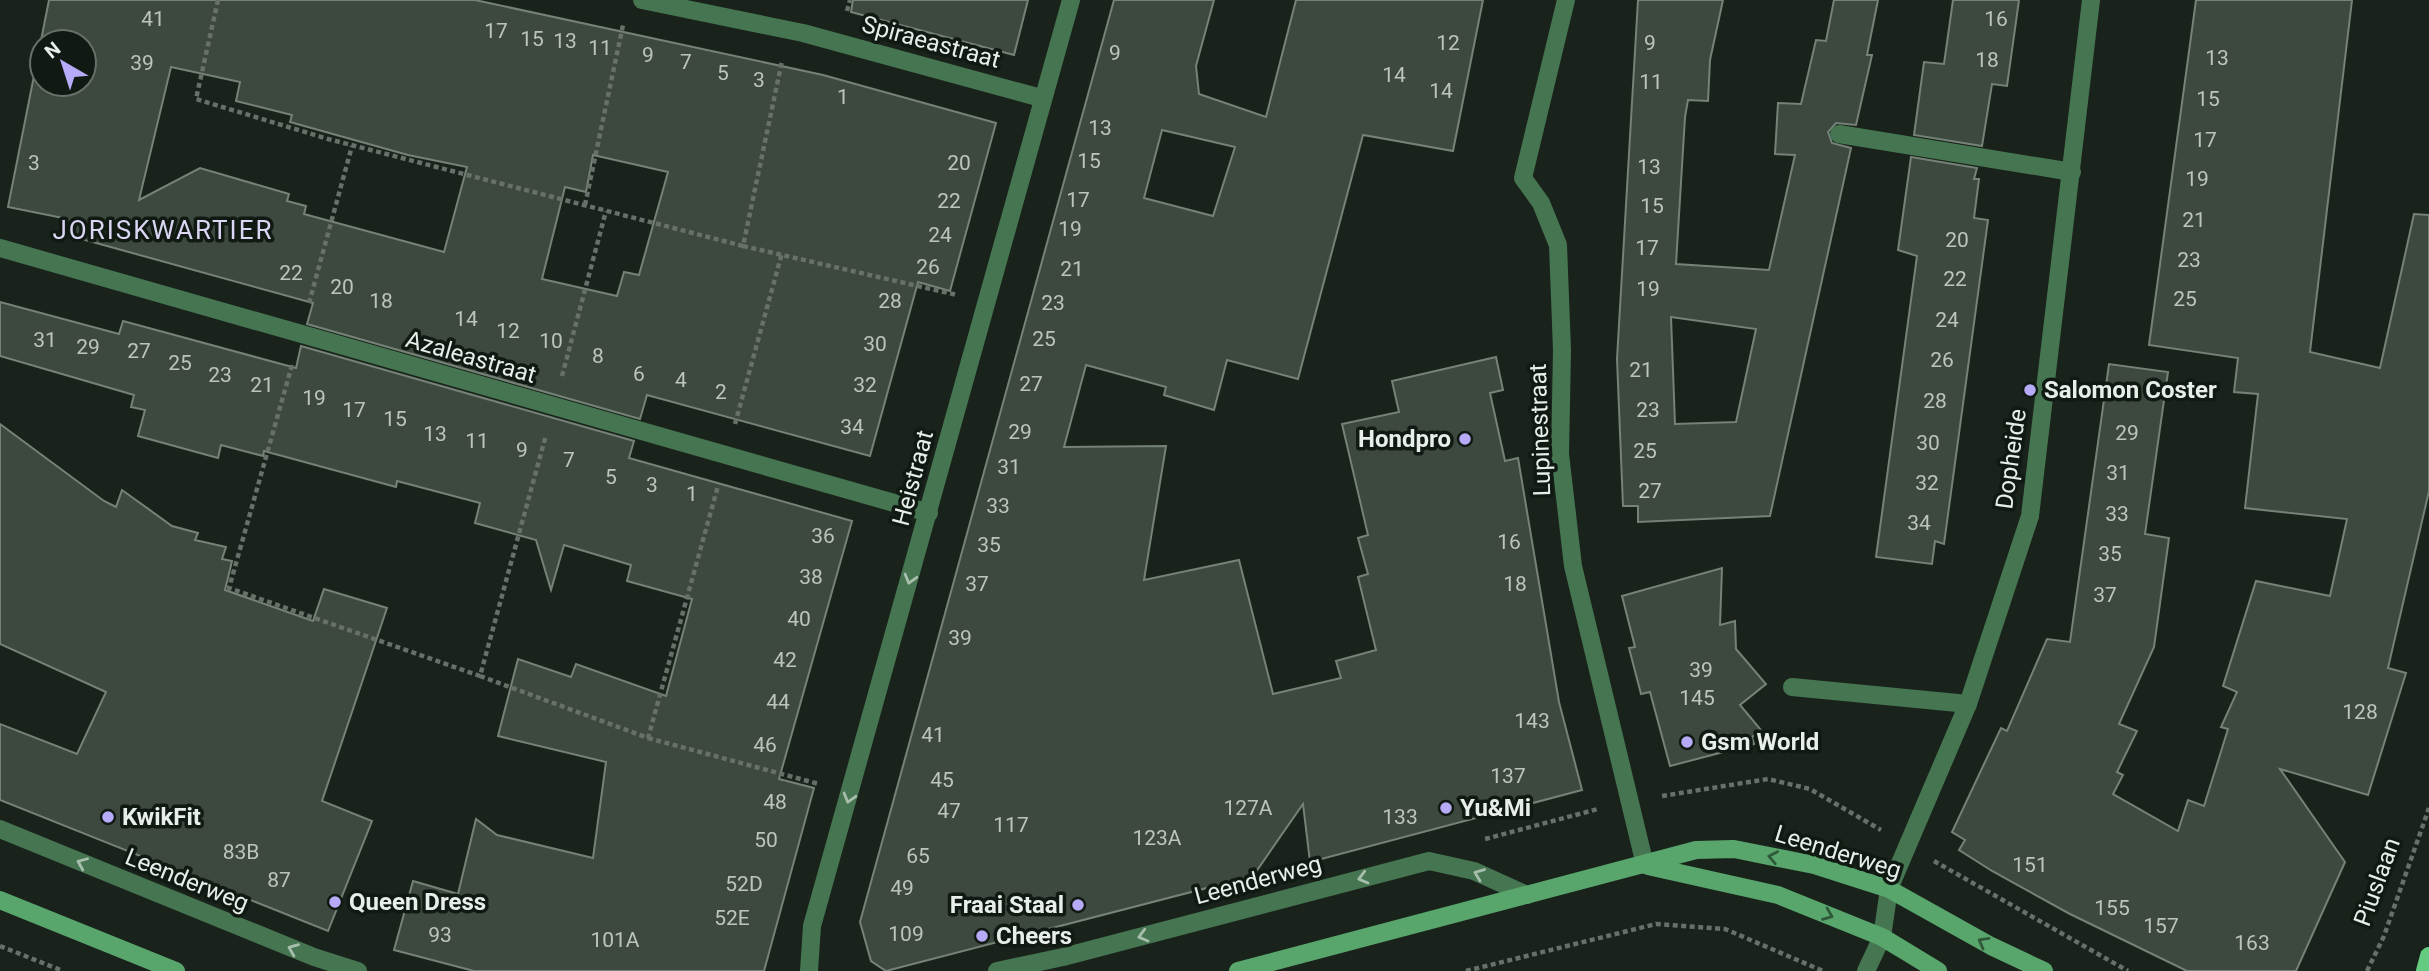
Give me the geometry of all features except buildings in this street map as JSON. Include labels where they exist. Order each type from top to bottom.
[{"type":"main road","name":"Leenderweg","points":[[1238,971],[1696,850],[1734,849],[1814,865],[1889,889],[1991,946],[2044,971]]},
{"type":"main road","name":"Leenderweg","points":[[1645,865],[1777,895],[1882,937],[1938,971]]},
{"type":"main road","points":[[0,900],[176,971]]},
{"type":"main road","points":[[2425,971],[2429,956]]},
{"type":"street","name":"Spiraeastraat","points":[[642,0],[788,30],[1041,98]]},
{"type":"street","name":"Heistraat","points":[[809,971],[812,926],[929,513],[1041,98],[1071,0]]},
{"type":"street","name":"Lupinestraat","points":[[1566,0],[1523,178],[1541,203],[1558,245],[1562,350],[1560,454],[1573,566],[1645,865]]},
{"type":"street","name":"Dopheide","points":[[1866,971],[1882,937],[1889,889],[1968,704],[2030,516],[2091,0]]},
{"type":"street","points":[[1839,134],[2072,172]]},
{"type":"street","name":"Azaleastraat","points":[[0,248],[929,513]]},
{"type":"street","points":[[1792,687],[1968,704]]},
{"type":"street","name":"Leenderweg","points":[[0,829],[302,952],[358,971]]},
{"type":"street","name":"Leenderweg","points":[[997,971],[1429,861],[1474,871],[1527,895]]},
{"type":"path","points":[[218,0],[196,99],[352,146],[743,246],[986,302]]},
{"type":"path","points":[[585,205],[625,14]]},
{"type":"path","points":[[743,246],[788,30]]},
{"type":"path","points":[[352,146],[229,588],[648,738],[850,793]]},
{"type":"path","points":[[480,676],[606,211]]},
{"type":"path","points":[[648,738],[782,253]]},
{"type":"path","name":"Piuslaan","points":[[2367,971],[2384,936],[2429,808]]},
{"type":"path","points":[[1466,971],[1656,925],[1725,929],[1823,971]]},
{"type":"path","points":[[0,946],[63,971]]},
{"type":"place","name":"Salomon Coster","points":[[2030,390]]},
{"type":"place","name":"Hondpro","points":[[1465,439]]},
{"type":"place","name":"Gsm World","points":[[1687,742]]},
{"type":"place","name":"Yu&Mi","points":[[1446,808]]},
{"type":"place","name":"KwikFit","points":[[108,817]]},
{"type":"place","name":"Queen Dress","points":[[335,902]]},
{"type":"place","name":"Fraai Staal","points":[[1078,905]]},
{"type":"place","name":"Cheers","points":[[982,936]]},
{"type":"district","name":"JORISKWARTIER","points":[[163,230]]}]
